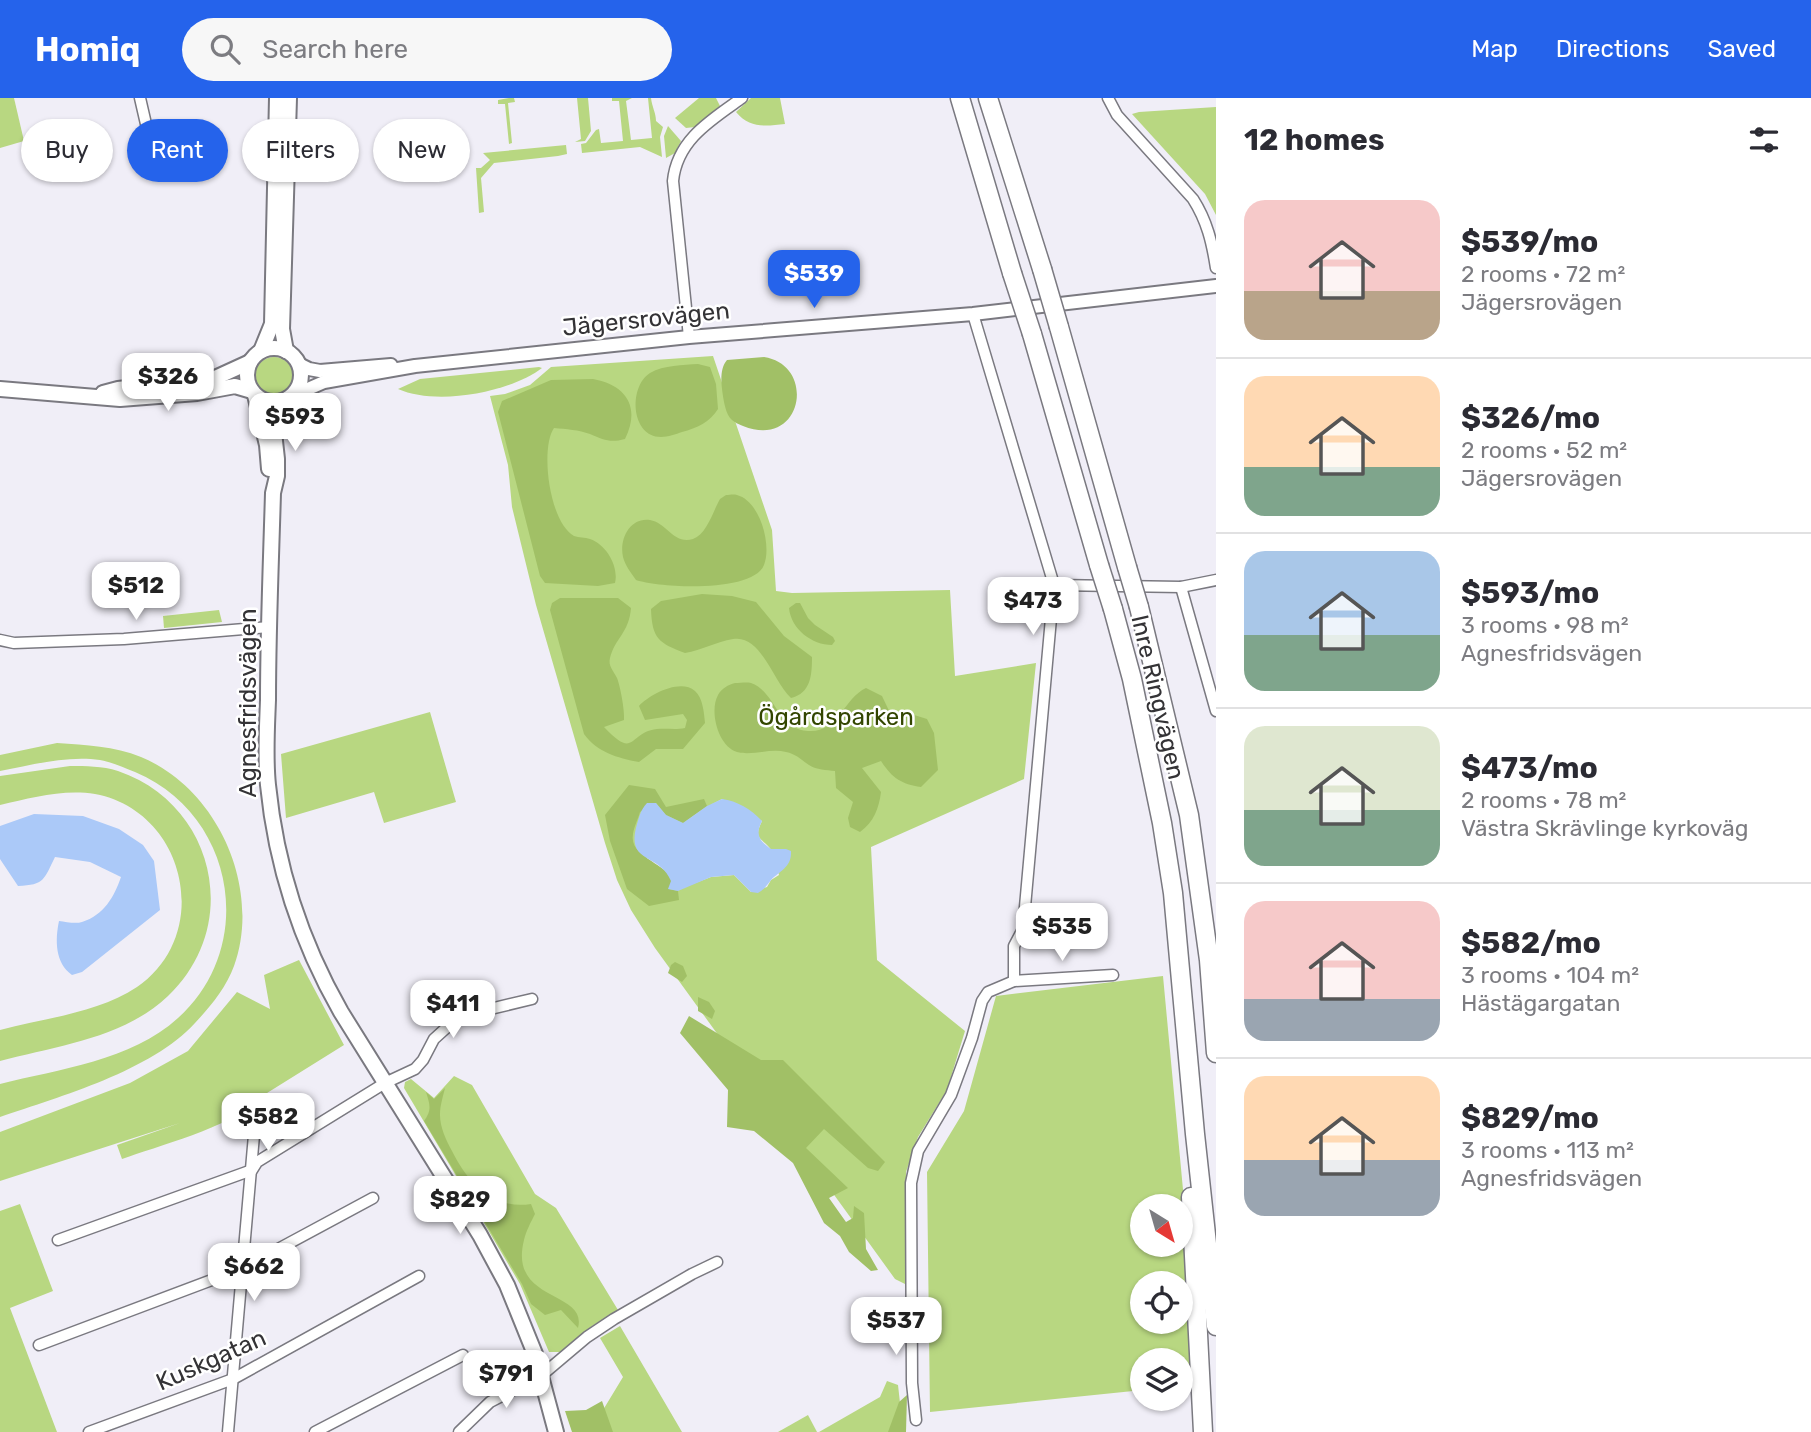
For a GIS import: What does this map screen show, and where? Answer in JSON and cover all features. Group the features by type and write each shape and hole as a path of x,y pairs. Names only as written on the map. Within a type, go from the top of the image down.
{"highway":[{"name":"Inre Ringvägen","path":"960,98 1132,679 1162,823 1173,893 1216,1326"},
{"name":"Inre Ringvägen","path":"988,98 1059,327 1139,607 1189,815 1206,928 1216,1054"},
{"path":"1195,1134 1191,1192 1203,1432"}],"main road":[{"path":"253,393 247,377 272,324 277,98"},
{"path":"286,351 282,329 289,98"},
{"path":"0,389 120,399 235,387 253,393 267,402 281,402 290,397 301,381 299,364 286,351 271,348 215,378 118,389 91,396"},
{"name":"Agnesfridsvägen","path":"253,393 267,445 273,493"},
{"name":"Agnesfridsvägen","path":"290,397 277,410 273,423 277,467 273,493 269,627 268,782 281,863 302,930 323,979 480,1235 507,1285 528,1333 556,1432"}],"street":[{"path":"140,98 145,119"},
{"path":"689,337 673,181 676,164 690,138 742,98"},
{"path":"1108,98 1117,115 1193,200 1202,214 1210,234 1216,268"},
{"name":"Jägersrovägen","path":"290,397 324,382 415,366 689,337 974,314 1216,286"},
{"path":"974,314 1054,585 1023,929 1014,946 1014,981"},
{"name":"Jägersrovägen","path":"299,364 320,371 382,364 415,366"},
{"path":"1054,585 1181,587 1216,580"},
{"path":"1181,587 1216,710"},
{"path":"0,640 14,643 87,640 269,627"},
{"path":"916,1420 912,1383 911,1183 918,1151 951,1095 972,1038 982,1000 988,992 1014,981 1113,975"},
{"path":"58,1240 252,1170 257,1162 385,1083 415,1069 434,1039 455,1020 468,1014 532,999"},
{"path":"228,1432 254,1135"},
{"path":"39,1345 241,1269 373,1198"},
{"path":"459,1432 490,1402 542,1375 587,1337 614,1319 718,1262"},
{"name":"Kuskgatan","path":"89,1432 233,1379 419,1276"},
{"path":"315,1432 463,1354"}],"green space":[{"path":"0,98 14,98 21,128 21,142 0,148"},
{"path":"514,98 515,102 508,103 512,143 509,144 505,104 498,104 498,100"},
{"path":"577,98 588,98 591,131 585,141 575,142 581,139"},
{"path":"612,98 632,98 626,101 631,140 652,138 648,98 651,98 656,121 663,127 660,137 662,157 640,147 582,153 581,144 586,143 599,129 601,143 623,141 619,101 612,101"},
{"path":"699,98 716,98 720,106 695,127 686,128 675,118"},
{"path":"751,98 780,98 785,124 759,125 741,117 736,112"},
{"path":"1216,107 1216,215 1205,194 1132,114"},
{"path":"668,126 681,141 675,153 666,158 664,136"},
{"path":"566,145 567,154 494,163 481,178 484,212 479,213 476,168 481,168 490,160 483,153"},
{"name":"Ögårdsparken","path":"713,356 772,530 776,591 950,590 955,676 1036,663 1024,779 871,847 877,960 965,1031 947,1090 918,1137 906,1172 905,1284 895,1279 655,948 631,910 617,880 536,605 512,507 508,465 490,396 530,385 551,367","holes":["722,799 762,821 758,836 773,853 779,875 771,880 767,887 751,892 734,875 711,877 690,885 646,859 691,818"]},
{"path":"274,357 288,362 293,376 288,390 274,395 260,390 255,376 260,362"},
{"path":"764,357 781,363 792,375 796,404 790,417 779,426 763,430 743,426 730,417 726,411 721,380 722,369 727,360"},
{"path":"698,364 710,367 716,384 718,409 715,414 693,429 661,437 651,435 644,429 636,410 638,389 643,380 661,368"},
{"path":"542,368 511,384 472,394 432,396 398,389 420,379"},
{"path":"593,379 614,386 627,399 631,417 625,439 607,440 554,428 548,451 549,484 558,516 565,528 574,536 588,538 602,546 613,564 615,583 598,586 545,583 540,576 498,412 502,401 551,380"},
{"path":"726,495 737,495 745,499 758,515 762,525 766,556 764,565 756,574 743,580 705,586 665,585 636,580 625,563 622,550 625,537 632,526 643,520 650,520 681,539 693,539 702,532 720,499"},
{"path":"702,594 732,596 756,602 784,636 812,657 811,677 803,692 791,698 759,651 743,639 727,640 685,653 663,643 655,633 651,609 661,601"},
{"path":"560,598 618,598 631,608 628,624 612,651 610,661 619,686 624,720 604,727 614,737 627,743 648,731 685,728 687,720 683,714 645,720 639,706 665,690 689,687 700,698 705,723 683,749 656,749 639,762 608,753 584,734 550,610 552,603"},
{"path":"800,603 815,625 833,637 835,641 832,645 810,639 798,629 789,608"},
{"path":"219,610 222,622 164,628 163,616"},
{"path":"735,683 751,683 759,687 790,724 808,731 827,727 858,693 866,688 882,696 892,717 911,714 927,719 934,733 938,770 921,787 898,779 881,761 862,768 881,792 875,814 860,832 850,827 848,818 853,802 836,788 835,771 815,768 789,753 743,753 725,743 717,727 715,702 721,690"},
{"path":"430,712 456,802 384,823 374,792 286,818 281,754"},
{"path":"57,743 89,745 131,753 168,772 192,792 212,817 227,844 237,874 242,905 241,936 234,966 222,989 201,1017 176,1040 155,1055 104,1080 0,1117 0,1084 117,1054 159,1033 178,1018 203,988 219,955 226,920 224,884 214,849 195,818 169,792 135,772 100,760 63,760 0,771 0,755"},
{"path":"70,766 100,767 118,771 151,787 177,810 196,838 208,869 211,902 205,936 191,967 168,996 131,1022 89,1039 0,1061 0,1030 71,1014 122,996 137,987 161,964 176,937 182,907 179,877 169,849 151,824 126,805 95,794 71,793 0,805 0,776"},
{"path":"629,785 655,789 666,807 704,799 707,806 683,823 666,815 656,803 640,812 634,831 633,842 636,848 668,874 672,880 669,889 678,891 679,900 649,906 627,889 610,841 605,815"},
{"path":"299,960 344,1045 259,1098 249,1108 196,1134 122,1159 117,1145 180,1123 0,1181 0,1132 130,1083 188,1051 237,992 270,1009 264,975"},
{"path":"675,962 683,966 687,976 682,982 668,973"},
{"path":"1163,976 1183,1194 1130,1194 1130,1257 1188,1257 1189,1271 1130,1271 1130,1334 1191,1334 1191,1348 1130,1348 1130,1391 930,1412 927,1172 964,1111 996,996"},
{"path":"698,997 709,1002 715,1011 712,1019 698,1011"},
{"path":"689,1016 761,1060 783,1060 885,1162 878,1171 868,1168 824,1129 806,1148 848,1188 829,1198 846,1222 853,1218 854,1206 864,1213 866,1249 878,1270 871,1271 849,1252 840,1236 824,1223 793,1163 754,1131 727,1127 728,1090 680,1033"},
{"path":"454,1076 472,1085 535,1194 556,1208 618,1310 592,1326 561,1352 549,1352 520,1284 404,1088 405,1082 411,1079 434,1098"},
{"path":"445,1088 440,1108 441,1124 458,1163 483,1192 505,1203 531,1204 535,1214 525,1237 522,1260 527,1275 537,1286 572,1307 578,1316 578,1328 561,1310 545,1315 531,1304 522,1284 424,1121 430,1107 426,1092 434,1099"},
{"path":"20,1204 53,1291 10,1308 57,1432 0,1432 0,1211"},
{"path":"620,1326 682,1432 611,1432 603,1410 623,1377 600,1338"},
{"path":"887,1381 898,1385 900,1403 890,1432 819,1432 880,1397"},
{"path":"907,1395 906,1432 888,1432 899,1402"},
{"path":"602,1401 613,1432 572,1432 565,1411 586,1410"},
{"path":"808,1415 817,1432 778,1432"}],"water":[{"path":"722,799 748,809 758,817 762,821 759,837 771,849 791,851 790,861 758,893 751,892 734,875 711,877 678,891 668,889 671,881 666,872 639,852 636,846 637,824 643,808 647,803 656,803 666,815 683,823"},
{"path":"34,814 83,816 119,829 143,845 154,861 160,910 82,972 72,975 59,958 59,921 80,923 96,915 111,898 121,877 90,862 55,857 39,882 18,886 0,859 0,826"}]}
